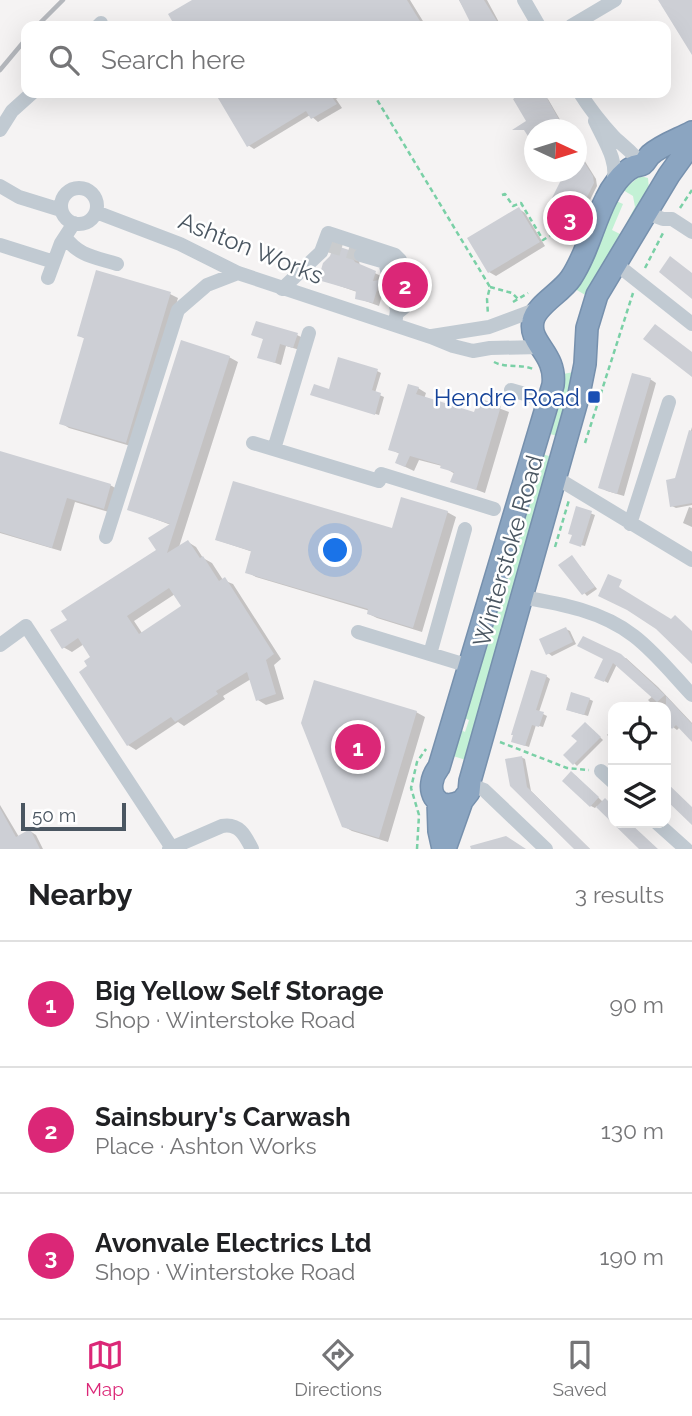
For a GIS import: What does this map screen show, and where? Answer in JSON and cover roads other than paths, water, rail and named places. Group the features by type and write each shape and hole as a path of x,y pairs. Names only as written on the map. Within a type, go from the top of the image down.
{"highway":[{"path":"540,300 562,290 579,264 611,189 629,169 642,164 651,155 692,132"},
{"name":"Winterstoke Road","path":"444,849 468,789 484,735 584,376 586,331 597,295 672,169 692,142"},
{"path":"642,164 655,171 659,178 659,193"},
{"path":"540,300 572,303 583,312 586,331 578,347 568,353 555,354 543,348"},
{"name":"Winterstoke Road","path":"444,849 439,831 438,801 430,782 439,767 554,378 553,369 543,348 535,339 532,328 540,300"},
{"path":"438,801 450,805 468,789 463,769 457,766 439,767"}],"street":[{"path":"524,0 536,21"},
{"path":"579,21 615,0"},
{"path":"0,130 12,111 26,98"},
{"path":"583,98 615,137 636,154 642,164"},
{"path":"591,110 615,167 611,189"},
{"path":"0,186 19,197 61,210"},
{"path":"76,188 88,190 95,198 96,212 85,223 74,223 65,218 61,210 65,194 76,188"},
{"name":"Ashton Works","path":"96,212 180,244 238,273 282,289 396,319 431,337 473,352 490,348 543,348"},
{"path":"647,213 663,219 672,219 692,232"},
{"path":"48,278 65,237 74,223"},
{"path":"282,289 321,252 326,245 328,233 395,255 400,260 403,274"},
{"path":"65,237 74,249 83,254 117,264"},
{"path":"0,245 54,262"},
{"path":"361,255 386,262 396,319"},
{"path":"615,263 692,324"},
{"path":"106,537 177,310 207,285 238,273"},
{"path":"396,319 408,304 408,295"},
{"name":"Ashton Works","path":"431,337 489,327 540,300"},
{"path":"274,449 310,333"},
{"path":"511,390 549,401"},
{"path":"630,524 669,402"},
{"path":"253,443 379,481 381,474 495,509 503,514 507,522 508,536"},
{"path":"555,477 692,560"},
{"path":"495,509 512,504 520,494"},
{"path":"430,654 466,529"},
{"path":"522,597 581,609 618,626 635,637 692,695"},
{"path":"0,645 26,626 170,848 231,824 239,828 252,849"},
{"path":"358,632 469,666"},
{"path":"601,771 608,777"},
{"path":"468,789 484,790 546,849"},
{"path":"662,828 685,849"}],"tunnel":[{"path":"328,245 361,255"}],"railway":[{"path":"42,21 63,0"},
{"path":"0,70 21,45"}],"place":[{"name":"Avonvale Electrics Ltd","path":"570,218"},
{"name":"Sainsbury's Carwash","path":"405,285"},
{"name":"Hendre Road","path":"594,397"},
{"name":"Big Yellow Self Storage","path":"358,747"}]}
